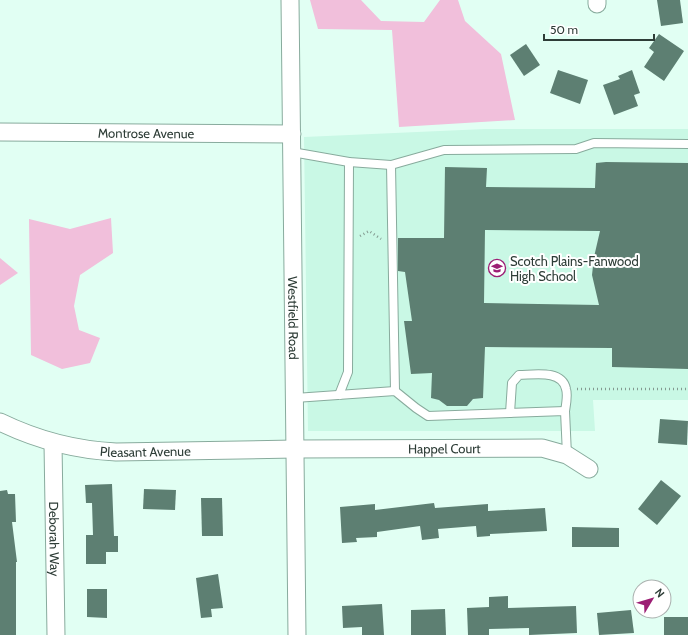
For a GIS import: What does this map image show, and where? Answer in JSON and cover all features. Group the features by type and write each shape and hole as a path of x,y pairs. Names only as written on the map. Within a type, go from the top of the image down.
{"street":[{"name":"Westfield Road","path":"290,0 297,635"},
{"name":"Montrose Avenue","path":"0,132 292,134"},
{"name":"Pleasant Avenue","path":"0,422 20,432 72,448 116,452 295,449"},
{"name":"Deborah Way","path":"53,443 56,635"},
{"name":"Happel Court","path":"295,449 542,448 567,455 589,470"}],"lane":[{"path":"292,152 349,162 391,165 444,150 576,149 594,143 688,144"},
{"path":"339,395 348,372 349,162"},
{"path":"391,165 395,391"},
{"path":"510,413 512,384 518,375 545,374 558,377 566,389 565,411 567,455"},
{"path":"295,398 395,391 428,416 565,411"}],"path":[{"path":"349,242 369,231 381,239 392,237"},
{"path":"566,389 688,389"}],"shaded area":[{"path":"310,0 361,0 381,21 424,22 440,0 458,0 465,21 501,54 515,120 399,127 392,30 318,29"},
{"name":"Scotch Plains-Fanwood High School","path":"485,129 688,129 688,400 593,400 595,431 308,431 304,137"},
{"path":"111,218 113,253 80,275 74,306 79,330 100,338 90,363 62,369 31,355 29,219 70,229"},
{"path":"0,258 18,273 0,285"}],"building":[{"path":"657,0 680,0 683,23 661,26"},
{"path":"659,34 684,51 664,81 644,67 654,52 649,48"},
{"path":"526,44 540,65 524,76 510,55"},
{"path":"558,70 588,80 580,104 550,93"},
{"path":"632,70 640,93 634,95 638,106 614,115 603,85 620,79 618,76"},
{"path":"596,163 688,163 688,369 612,367 612,348 485,347 483,398 473,399 467,406 447,406 439,400 431,398 432,373 411,374 404,321 412,321 405,272 398,271 398,238 444,238 445,167 487,168 486,187 595,188","holes":["485,230 600,231 594,257 592,275 599,305 484,303"]},
{"path":"660,419 688,421 687,445 658,443"},
{"path":"661,480 681,496 657,525 638,509"},
{"path":"112,484 114,536 118,536 118,552 106,552 106,564 86,564 86,535 93,535 92,503 86,503 85,485"},
{"path":"144,489 176,490 175,510 143,509"},
{"path":"7,490 8,494 15,494 16,522 12,522 17,562 16,635 0,635 0,491"},
{"path":"201,498 222,498 223,536 202,536"},
{"path":"434,503 435,508 488,504 488,511 545,508 547,531 490,534 490,536 477,537 476,526 438,529 439,538 422,540 420,526 377,532 377,537 356,538 357,542 342,543 340,507 375,504 375,510"},
{"path":"572,527 619,528 619,547 572,547"},
{"path":"218,574 223,608 211,609 212,617 201,618 196,578"},
{"path":"87,589 107,589 107,618 87,617"},
{"path":"508,596 508,608 576,606 577,633 529,635 529,628 489,629 489,635 468,635 467,608 489,607 489,597"},
{"path":"382,604 384,635 362,635 362,627 343,628 342,606"},
{"path":"445,609 446,635 411,635 411,610"},
{"path":"631,610 634,633 599,635 597,613"},
{"path":"672,617 688,617 688,635 664,635 664,619 672,619"}],"place":[{"name":"Scotch Plains-Fanwood High School","path":"497,268"}]}
